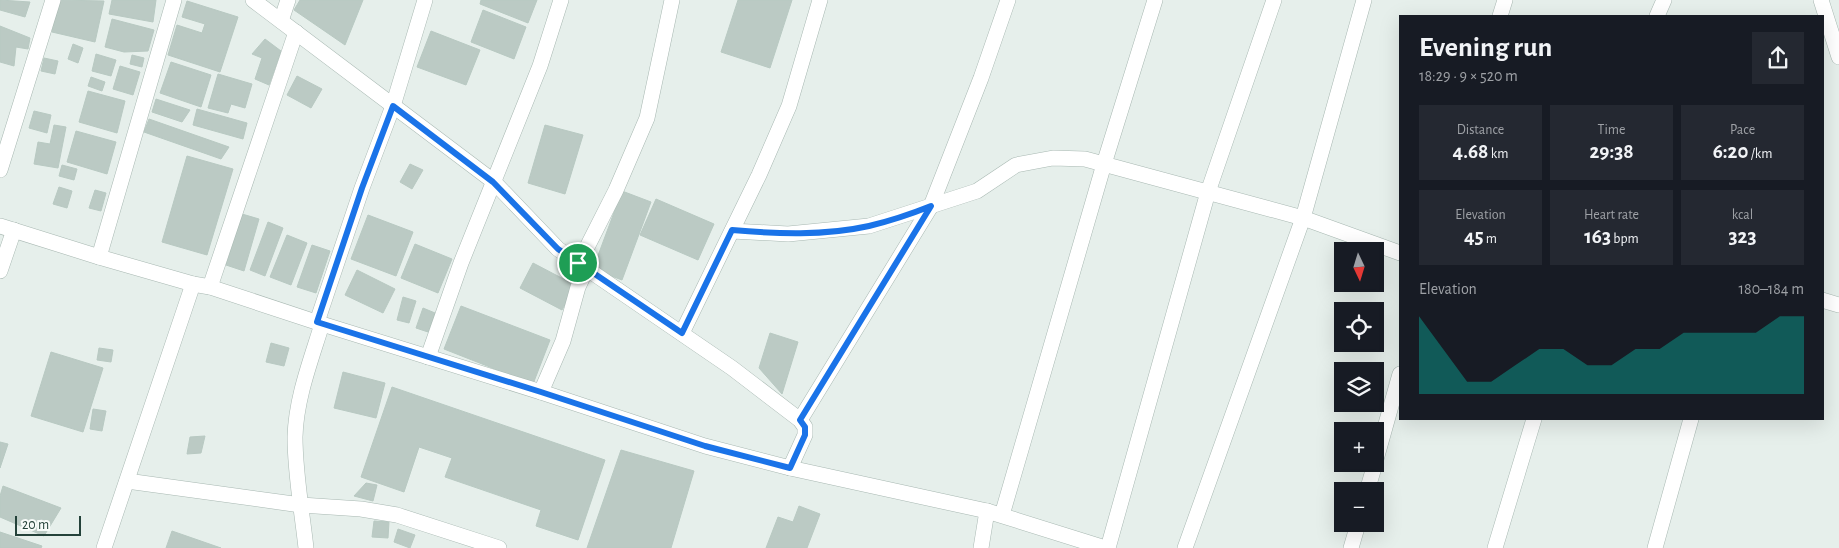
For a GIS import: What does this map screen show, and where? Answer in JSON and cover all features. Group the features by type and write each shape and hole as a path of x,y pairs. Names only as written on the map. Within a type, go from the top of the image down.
{"street":[{"path":"0,170 53,0"},
{"path":"99,257 174,0"},
{"path":"253,0 493,182 558,249 732,368 800,420 805,427 805,435 790,468"},
{"path":"281,21 288,0"},
{"path":"306,548 295,436 301,395 320,323 362,188 393,106 425,0"},
{"path":"428,357 461,263 540,66 560,0"},
{"path":"541,392 563,340 583,266 647,118 672,0"},
{"path":"682,333 759,175 789,106 820,0"},
{"path":"800,420 931,206 981,78 1008,0"},
{"path":"1002,516 1104,164 1155,0"},
{"path":"0,271 7,228 99,257 193,284 210,287 705,446 790,468 987,511 1107,548 1208,192 1274,0"},
{"path":"1185,548 1303,218 1364,0"},
{"path":"1500,15 1505,0"},
{"path":"1658,15 1664,0"},
{"path":"1823,9 1839,57"},
{"path":"210,287 296,32"},
{"path":"732,230 788,234 845,230 868,226 978,191 1016,165 1053,158 1085,159 1303,218 1399,253"},
{"path":"104,548 193,284"},
{"path":"1824,301 1839,305"},
{"path":"1384,432 1399,378"},
{"path":"1495,548 1534,420"},
{"path":"1655,548 1692,420"},
{"path":"126,481 301,505 361,509 397,515 499,548"},
{"path":"981,548 987,511"},
{"path":"1351,548 1356,532"}],"building":[{"path":"0,0 30,2 25,17 0,10"},
{"path":"59,0 104,1 95,42 52,32"},
{"path":"112,0 156,0 153,22 109,14"},
{"path":"300,0 363,0 345,45 294,10"},
{"path":"481,0 537,0 528,23 480,4"},
{"path":"738,0 792,0 770,68 721,52"},
{"path":"187,1 238,17 220,72 168,55 177,25 202,33 205,24 182,17"},
{"path":"483,10 526,27 514,59 471,42"},
{"path":"112,19 154,30 148,51 124,52 105,47"},
{"path":"0,26 30,38 28,49 16,47 14,66 0,62"},
{"path":"431,31 480,50 466,85 417,67"},
{"path":"265,39 281,51 269,85 255,79 262,58 252,54"},
{"path":"73,44 83,48 78,63 68,59"},
{"path":"96,54 116,60 111,76 92,71"},
{"path":"132,55 144,58 142,67 130,64"},
{"path":"44,58 58,61 55,74 41,71"},
{"path":"171,62 211,75 201,107 160,93"},
{"path":"120,66 140,72 133,95 113,89"},
{"path":"218,74 252,84 245,108 231,104 228,113 208,108"},
{"path":"297,76 322,89 311,108 287,95"},
{"path":"91,77 105,82 102,91 88,86"},
{"path":"88,91 125,101 117,133 79,122"},
{"path":"156,99 190,110 182,122 152,112"},
{"path":"197,109 247,123 243,139 193,125"},
{"path":"34,111 51,115 47,133 29,128"},
{"path":"149,119 229,147 221,159 144,132"},
{"path":"54,125 66,127 58,168 34,164 38,142 50,144"},
{"path":"545,125 583,135 565,194 528,183"},
{"path":"76,131 116,142 107,174 67,162"},
{"path":"187,156 233,169 207,255 162,242"},
{"path":"410,164 423,170 412,189 400,182"},
{"path":"62,165 77,169 74,180 59,176"},
{"path":"59,187 72,191 67,208 53,204"},
{"path":"95,190 106,193 101,211 89,208"},
{"path":"622,191 651,202 622,280 593,269"},
{"path":"656,199 714,224 698,260 640,235"},
{"path":"242,214 259,219 244,271 226,265"},
{"path":"368,215 413,232 396,276 351,259"},
{"path":"268,222 283,228 265,276 250,270"},
{"path":"287,235 307,243 291,285 270,277"},
{"path":"415,244 452,259 438,293 401,278"},
{"path":"312,245 330,251 316,293 297,287"},
{"path":"533,263 575,285 562,310 520,288"},
{"path":"357,270 395,289 383,313 345,295"},
{"path":"403,297 416,301 409,323 397,320"},
{"path":"461,306 550,340 533,384 444,349"},
{"path":"423,308 435,313 428,332 416,328"},
{"path":"770,333 798,342 782,394 759,368"},
{"path":"271,343 289,348 284,366 266,362"},
{"path":"99,348 113,350 111,362 97,360"},
{"path":"51,352 103,368 83,432 31,416"},
{"path":"343,372 385,383 376,418 334,408"},
{"path":"392,387 605,460 578,540 536,526 541,510 445,477 452,458 419,447 404,492 361,477"},
{"path":"93,409 106,411 102,431 90,429"},
{"path":"205,436 201,453 187,454 190,437"},
{"path":"0,442 8,444 0,468"},
{"path":"621,450 694,471 671,548 587,548"},
{"path":"366,483 377,485 373,501 354,496"},
{"path":"3,486 61,508 44,536 0,517 0,496"},
{"path":"799,506 820,514 807,548 766,548 778,517 793,522"},
{"path":"374,521 389,522 388,538 372,537"},
{"path":"398,529 415,535 410,548 394,542"},
{"path":"172,531 221,548 166,548"},
{"path":"0,532 42,546 41,548 0,548"}],"route":[{"path":"393,106 493,182 558,249 578,263 682,333 732,230 788,234 845,230 904,216 931,206 800,420 805,427 805,435 790,468 705,446 541,392 317,322 362,188 393,106"}]}
